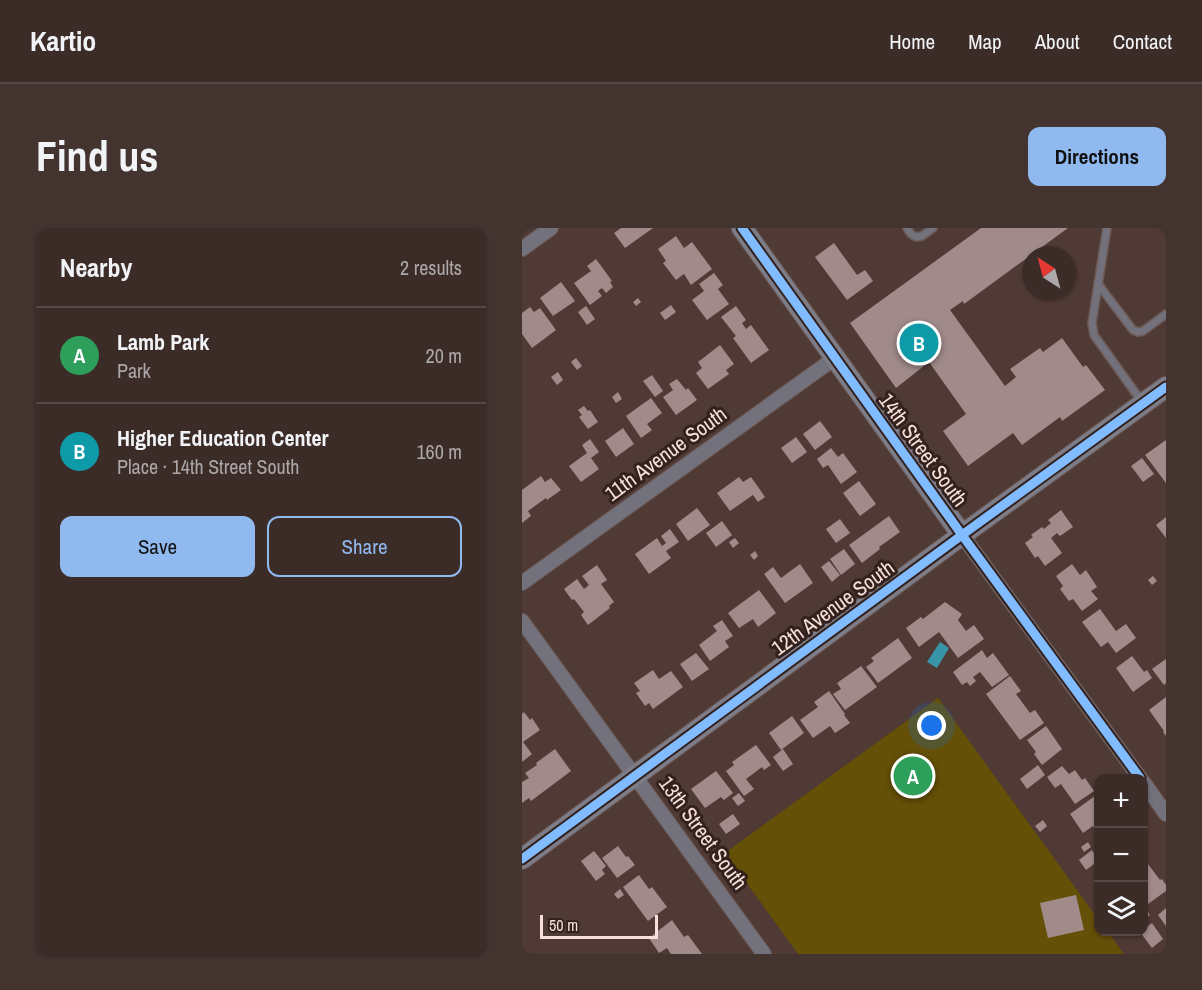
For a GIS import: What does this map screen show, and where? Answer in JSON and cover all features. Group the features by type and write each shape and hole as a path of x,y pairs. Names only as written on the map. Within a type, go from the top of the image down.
{"street":[{"path":"522,249 551,228"},
{"name":"14th Street South","path":"742,228 1137,774"},
{"name":"11th Avenue South","path":"522,583 835,358"},
{"name":"12th Avenue South","path":"522,860 1166,387"},
{"name":"13th Street South","path":"522,621 764,954"},
{"path":"1148,790 1166,814"}],"lane":[{"path":"907,228 916,237 922,236 933,228"},
{"path":"1107,228 1092,323 1094,335 1144,404"},
{"path":"1098,284 1133,330 1143,331 1166,314"}],"shaded area":[{"path":"938,698 1094,913 1094,936 1111,936 1124,954 798,954 725,853"}],"water":[{"path":"940,642 949,648 937,668 927,662"}],"building":[{"path":"621,228 653,228 625,248 614,233"},
{"path":"981,228 1068,228 1043,246 1022,246 1022,262 964,304 963,301 950,310 1005,386 1016,377 1010,369 1040,348 1043,352 1062,338 1083,367 1086,365 1105,390 1062,421 1060,417 1022,445 1013,433 968,466 943,431 966,414 929,362 896,388 850,323"},
{"path":"676,236 684,248 692,242 712,269 691,285 684,274 676,280 663,263 666,261 658,249"},
{"path":"834,243 857,275 865,270 873,281 847,300 815,257"},
{"path":"596,259 612,281 610,282 613,287 606,293 602,288 598,291 602,296 590,305 574,283 591,271 587,266"},
{"path":"714,273 723,285 718,289 729,304 707,320 692,300 704,291 699,284"},
{"path":"561,282 575,301 553,316 540,298"},
{"path":"638,298 641,302 636,306 633,302"},
{"path":"671,305 676,312 665,320 660,313"},
{"path":"586,306 595,319 587,325 578,312"},
{"path":"736,306 746,320 742,323 746,329 751,325 769,350 751,363 733,338 736,336 721,317"},
{"path":"530,307 534,312 540,308 556,330 532,348 522,334 522,313"},
{"path":"720,345 734,364 726,370 729,374 708,389 696,373 702,368 698,362"},
{"path":"576,358 582,366 577,370 571,362"},
{"path":"558,372 563,380 557,385 551,377"},
{"path":"652,375 663,391 655,397 643,381"},
{"path":"677,379 697,400 676,415 663,397 673,390 669,384"},
{"path":"618,392 622,399 616,403 612,397"},
{"path":"651,398 662,413 647,424 652,430 641,438 626,416"},
{"path":"584,406 588,411 590,410 598,422 588,429 579,417 582,415 578,410"},
{"path":"820,421 832,437 815,450 803,434"},
{"path":"623,428 634,444 616,457 605,441"},
{"path":"796,437 807,452 792,463 781,448"},
{"path":"590,439 599,452 591,458 599,469 581,482 569,466 587,453 582,445"},
{"path":"1166,440 1166,483 1145,455"},
{"path":"831,448 838,457 843,453 857,472 841,484 828,465 823,468 817,459"},
{"path":"1142,458 1154,474 1143,482 1131,466"},
{"path":"541,476 545,482 551,478 561,490 528,511 531,516 522,523 522,490"},
{"path":"739,477 743,482 751,477 765,497 758,502 753,495 730,511 717,493"},
{"path":"859,481 876,504 860,516 843,493"},
{"path":"697,508 710,525 688,541 676,524"},
{"path":"1061,510 1073,527 1060,536 1057,533 1051,538 1062,553 1045,566 1038,556 1035,558 1025,543 1033,537 1031,535 1051,523 1048,520"},
{"path":"889,516 900,532 862,563 849,545"},
{"path":"1166,517 1166,538 1156,525"},
{"path":"840,519 850,533 836,543 826,529"},
{"path":"722,521 732,535 716,547 706,533"},
{"path":"670,529 679,542 666,551 671,558 649,574 635,554 657,538 662,546 666,543 661,536"},
{"path":"735,538 739,543 733,548 729,542"},
{"path":"844,549 855,564 841,575 830,559"},
{"path":"755,551 758,556 754,560 750,555"},
{"path":"829,561 840,575 832,582 821,567"},
{"path":"800,564 813,583 785,603 764,574 773,567 781,578"},
{"path":"1072,564 1080,575 1086,570 1097,587 1091,591 1098,599 1082,611 1073,599 1069,601 1060,589 1063,586 1056,576"},
{"path":"597,565 607,580 601,584 614,602 609,606 610,608 588,625 581,615 584,612 564,589 577,579 584,589 589,585 582,576"},
{"path":"1153,576 1157,581 1152,585 1148,580"},
{"path":"759,590 776,613 758,627 753,619 739,628 728,613"},
{"path":"945,602 962,614 958,620 966,631 974,625 984,639 958,658 939,632 919,647 906,628 921,617 923,619"},
{"path":"1100,609 1116,631 1126,624 1136,638 1116,653 1108,642 1101,647 1082,622"},
{"path":"722,620 733,636 725,641 729,647 710,661 699,645 717,631 713,626"},
{"path":"898,638 912,658 878,683 866,667 874,661 871,658"},
{"path":"982,650 987,658 993,653 1009,675 992,687 980,672 973,677 976,681 970,686 967,682 962,685 953,672"},
{"path":"696,653 709,669 692,681 680,664"},
{"path":"1132,656 1144,672 1147,670 1152,678 1133,692 1116,668"},
{"path":"1166,659 1166,683 1164,685 1152,669"},
{"path":"861,666 877,687 845,710 833,694 841,689 837,683"},
{"path":"653,670 659,679 671,671 683,687 653,709 649,703 645,706 636,693 640,691 634,683"},
{"path":"1010,676 1021,691 1016,694 1030,713 1035,710 1044,723 1020,740 986,694"},
{"path":"829,691 850,723 835,733 830,726 813,738 800,720 818,707 814,702"},
{"path":"1166,697 1166,736 1149,710"},
{"path":"524,712 530,720 532,718 540,730 523,742 532,754 522,762 522,714"},
{"path":"792,716 804,733 781,750 769,733"},
{"path":"1046,726 1062,749 1042,765 1027,740"},
{"path":"756,745 771,765 764,770 762,767 746,779 754,789 744,796 726,771 734,765 732,762"},
{"path":"555,749 571,771 531,801 529,798 522,803 522,782 529,778 525,773"},
{"path":"783,749 793,764 783,771 773,757"},
{"path":"1038,765 1045,775 1027,789 1020,779"},
{"path":"1062,766 1069,774 1075,770 1082,780 1085,778 1094,791 1075,804 1061,784 1055,788 1047,777"},
{"path":"716,771 733,793 724,800 721,797 705,808 691,789"},
{"path":"739,793 745,801 738,806 732,798"},
{"path":"1094,797 1094,828 1093,826 1083,833 1070,814"},
{"path":"733,814 740,824 726,834 719,824"},
{"path":"1043,820 1047,826 1040,832 1035,826"},
{"path":"1088,842 1091,847 1084,852 1081,847"},
{"path":"618,846 635,865 617,878 602,858"},
{"path":"1092,850 1094,864 1086,870 1079,860"},
{"path":"594,851 606,866 602,870 605,874 596,881 581,861"},
{"path":"1148,864 1166,885 1166,891 1148,904"},
{"path":"639,875 649,889 652,887 667,907 648,921 623,887"},
{"path":"620,889 624,895 618,899 614,894"},
{"path":"1076,895 1084,930 1048,938 1040,903"},
{"path":"1166,908 1166,926 1158,915"},
{"path":"672,920 684,937 688,935 702,954 671,954 667,948 659,953 649,938"},
{"path":"1152,923 1163,939 1152,948 1143,936 1148,936 1148,926"}],"cycle path":[{"path":"742,228 1137,774"},
{"path":"522,859 1166,387"}],"place":[{"name":"Higher Education Center","path":"919,343"},
{"name":"Lamb Park","path":"913,776"}]}
